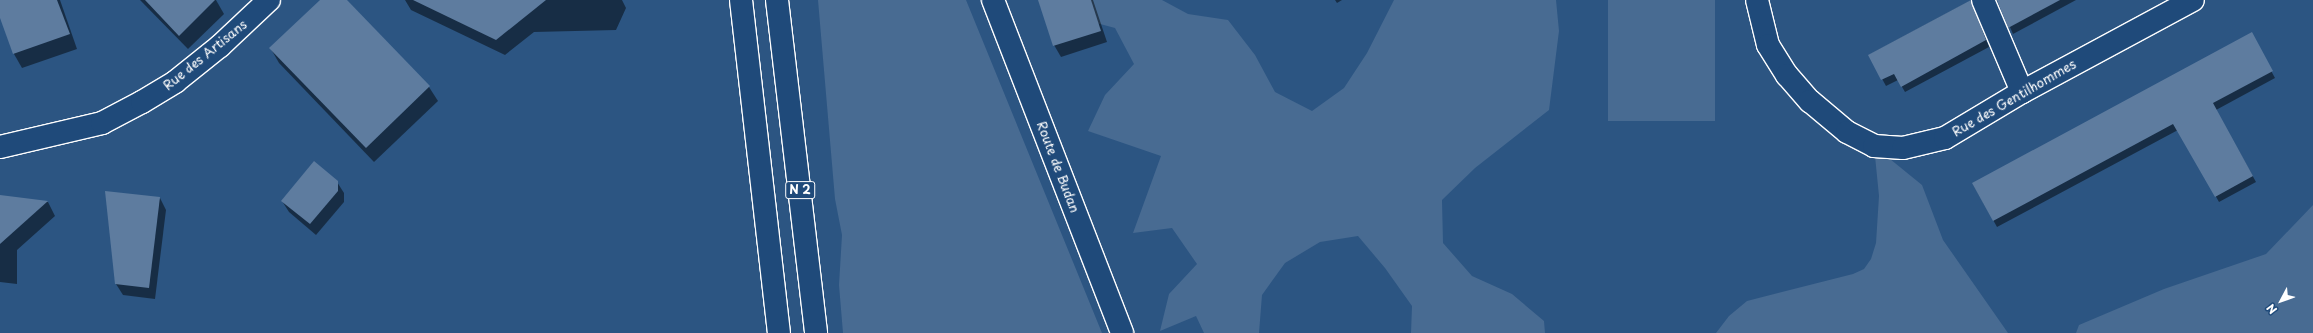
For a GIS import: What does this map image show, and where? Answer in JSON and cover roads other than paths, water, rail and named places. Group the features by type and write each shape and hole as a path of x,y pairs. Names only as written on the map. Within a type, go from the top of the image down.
{"main road":[{"name":"Rue des Artisans","path":"0,147 102,123 142,102 175,82 220,46 269,0"},
{"path":"733,0 748,53"},
{"path":"741,0 779,333"},
{"name":"N 2","path":"777,0 816,333"},
{"path":"783,47 790,0"},
{"name":"Route de Budan","path":"994,0 1122,333"},
{"name":"Rue des Gentilhommes","path":"1757,0 1768,45 1787,75 1810,101 1847,132 1874,146 1903,148 1945,138 2022,92 2193,0"},
{"path":"1983,0 2022,92"}]}
